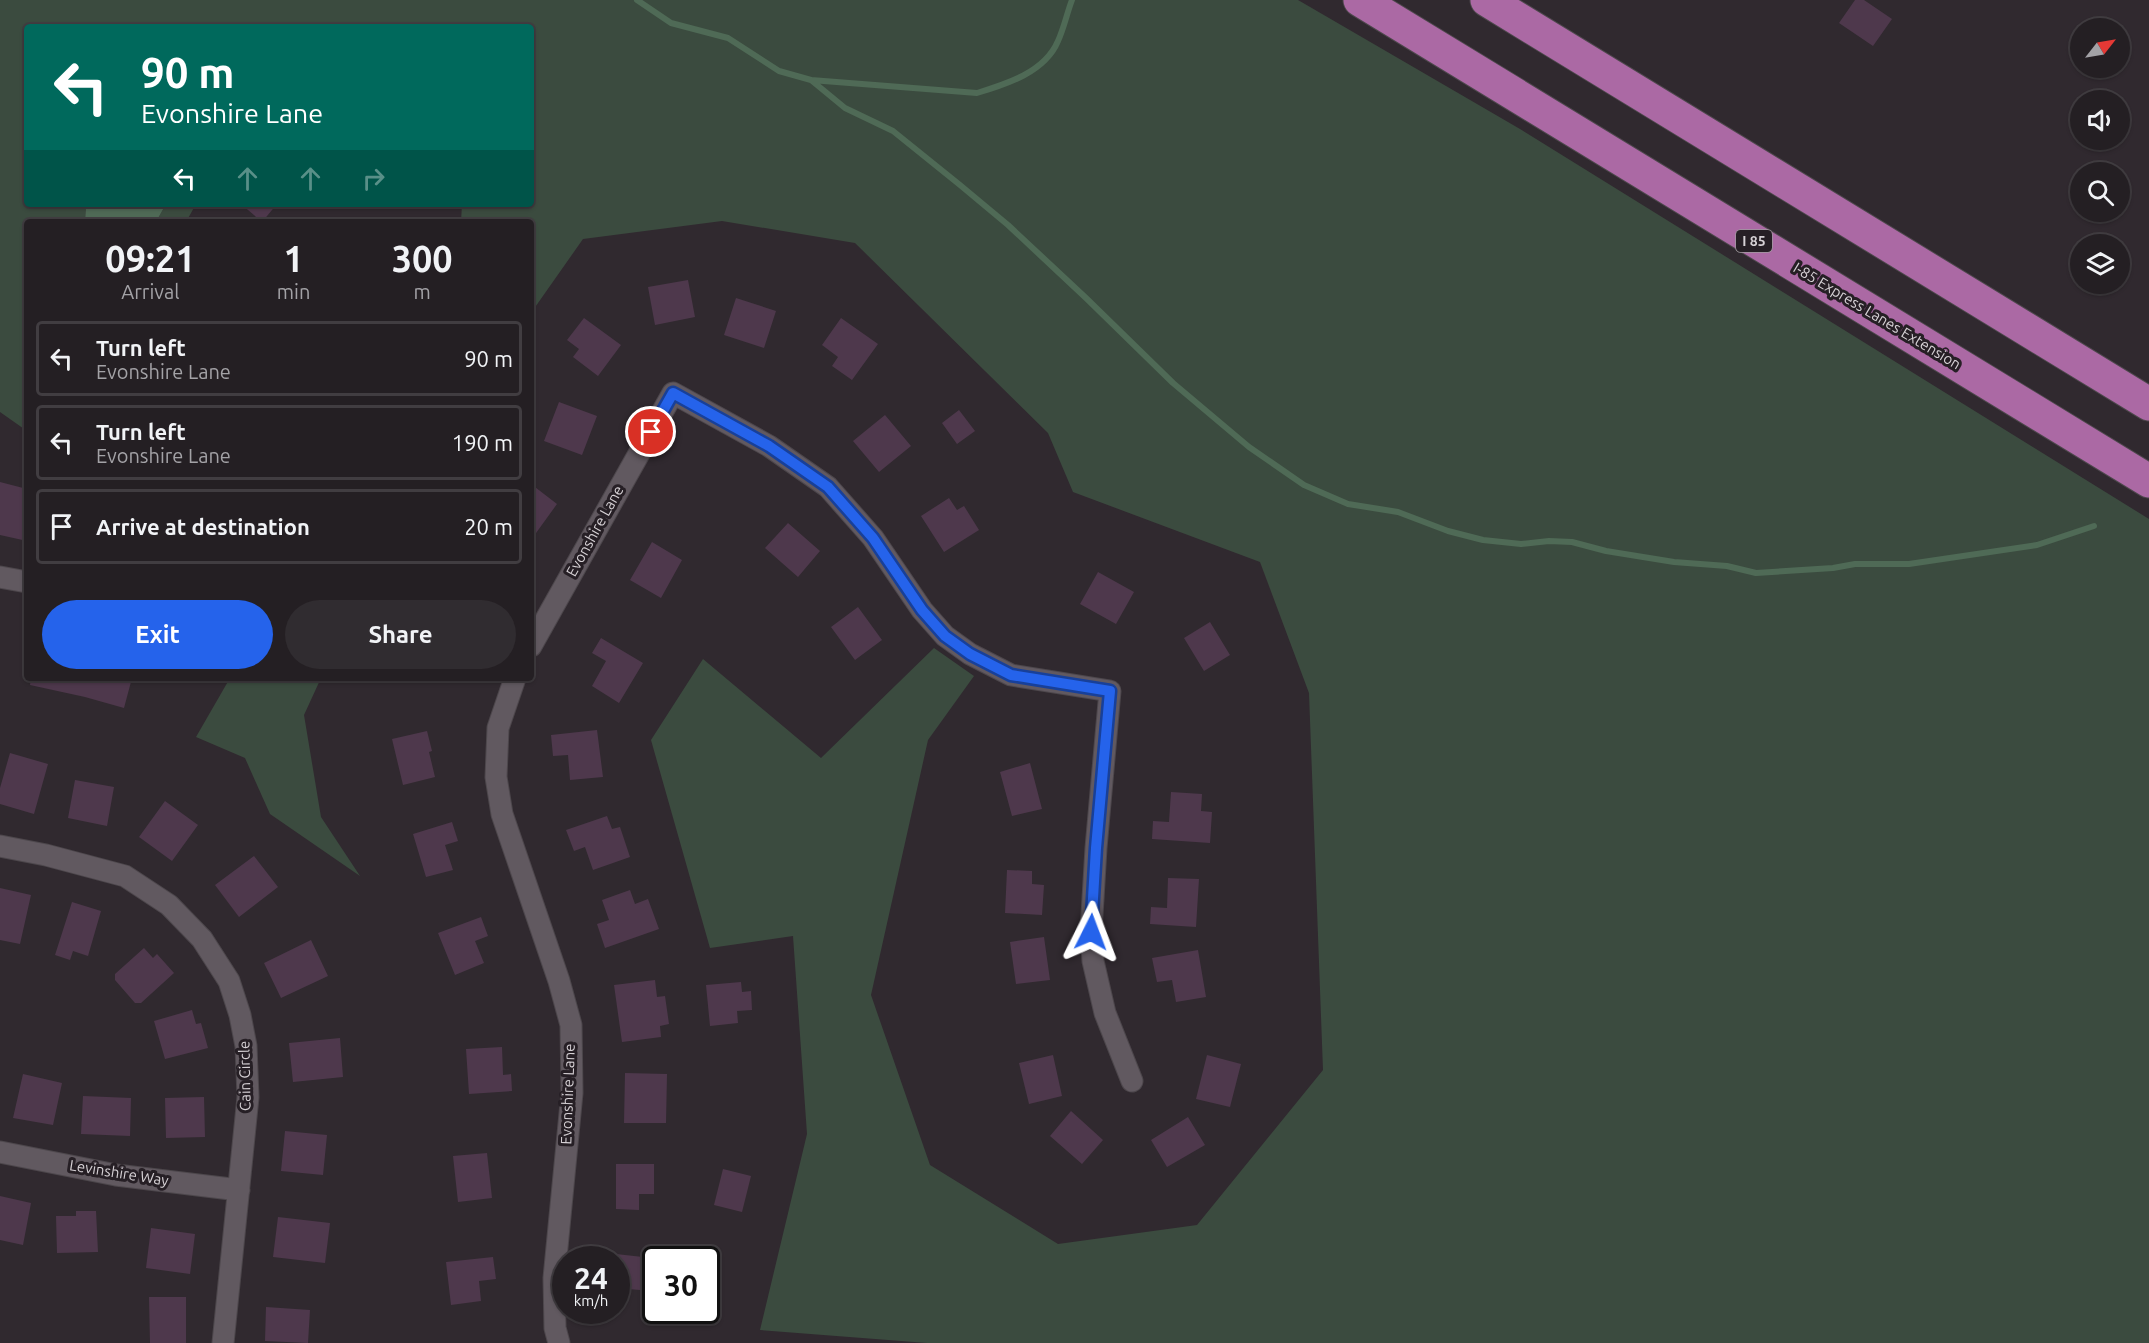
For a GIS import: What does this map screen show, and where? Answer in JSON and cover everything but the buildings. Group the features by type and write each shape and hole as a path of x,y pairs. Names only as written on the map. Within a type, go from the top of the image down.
{"highway":[{"name":"I-85 Express Lanes Extension","path":"1360,0 2149,480"},
{"path":"1487,0 2149,404"}],"street":[{"name":"Evonshire Lane","path":"534,641 673,393 769,446 828,487 873,538 922,610 945,636 970,654 1011,675 1110,691 1091,932 1093,961 1105,1013 1132,1081"},
{"path":"0,576 24,581"},
{"name":"Evonshire Lane","path":"514,681 498,728 496,777 502,814 559,981 571,1026 572,1093 554,1278 555,1328 559,1343"},
{"name":"Cain Circle","path":"0,846 46,855 125,876 169,905 202,939 229,981 240,1015 246,1046 248,1097 223,1343"},
{"name":"Levinshire Way","path":"0,1152 116,1175 239,1190"}],"shaded area":[{"path":"0,0 1298,0 1520,129 2149,519 2149,1343 927,1343 760,1330 807,1134 793,936 710,948 651,740 703,659 821,758 934,648 974,676 928,740 871,995 930,1165 1058,1244 1197,1225 1323,1070 1309,693 1260,562 1073,492 1048,433 855,243 722,221 583,239 534,309 534,219 461,219 462,207 534,207 534,24 24,24 24,207 86,207 85,219 24,219 24,429 0,412"},
{"path":"86,207 164,207 158,219 85,219"},
{"path":"164,207 194,207 188,219 158,219"},
{"path":"228,681 320,681 304,715 321,817 360,876 270,814 245,758 196,737"}],"waterway":[{"path":"637,0 671,23 728,38 779,71 811,80 977,93 1012,81 1035,69 1044,61 1058,41 1072,0"},
{"path":"811,80 845,108 893,131 1008,225 1173,383 1249,447 1304,485 1348,504 1398,512 1448,531 1483,540 1521,544 1549,541 1572,542 1606,551 1674,562 1727,566 1756,573 1833,568 1855,564 1909,564 2037,545 2094,526"}],"route":[{"path":"651,432 673,393 769,446 828,487 873,538 922,610 945,636 970,654 1011,675 1110,691 1091,932"}]}
